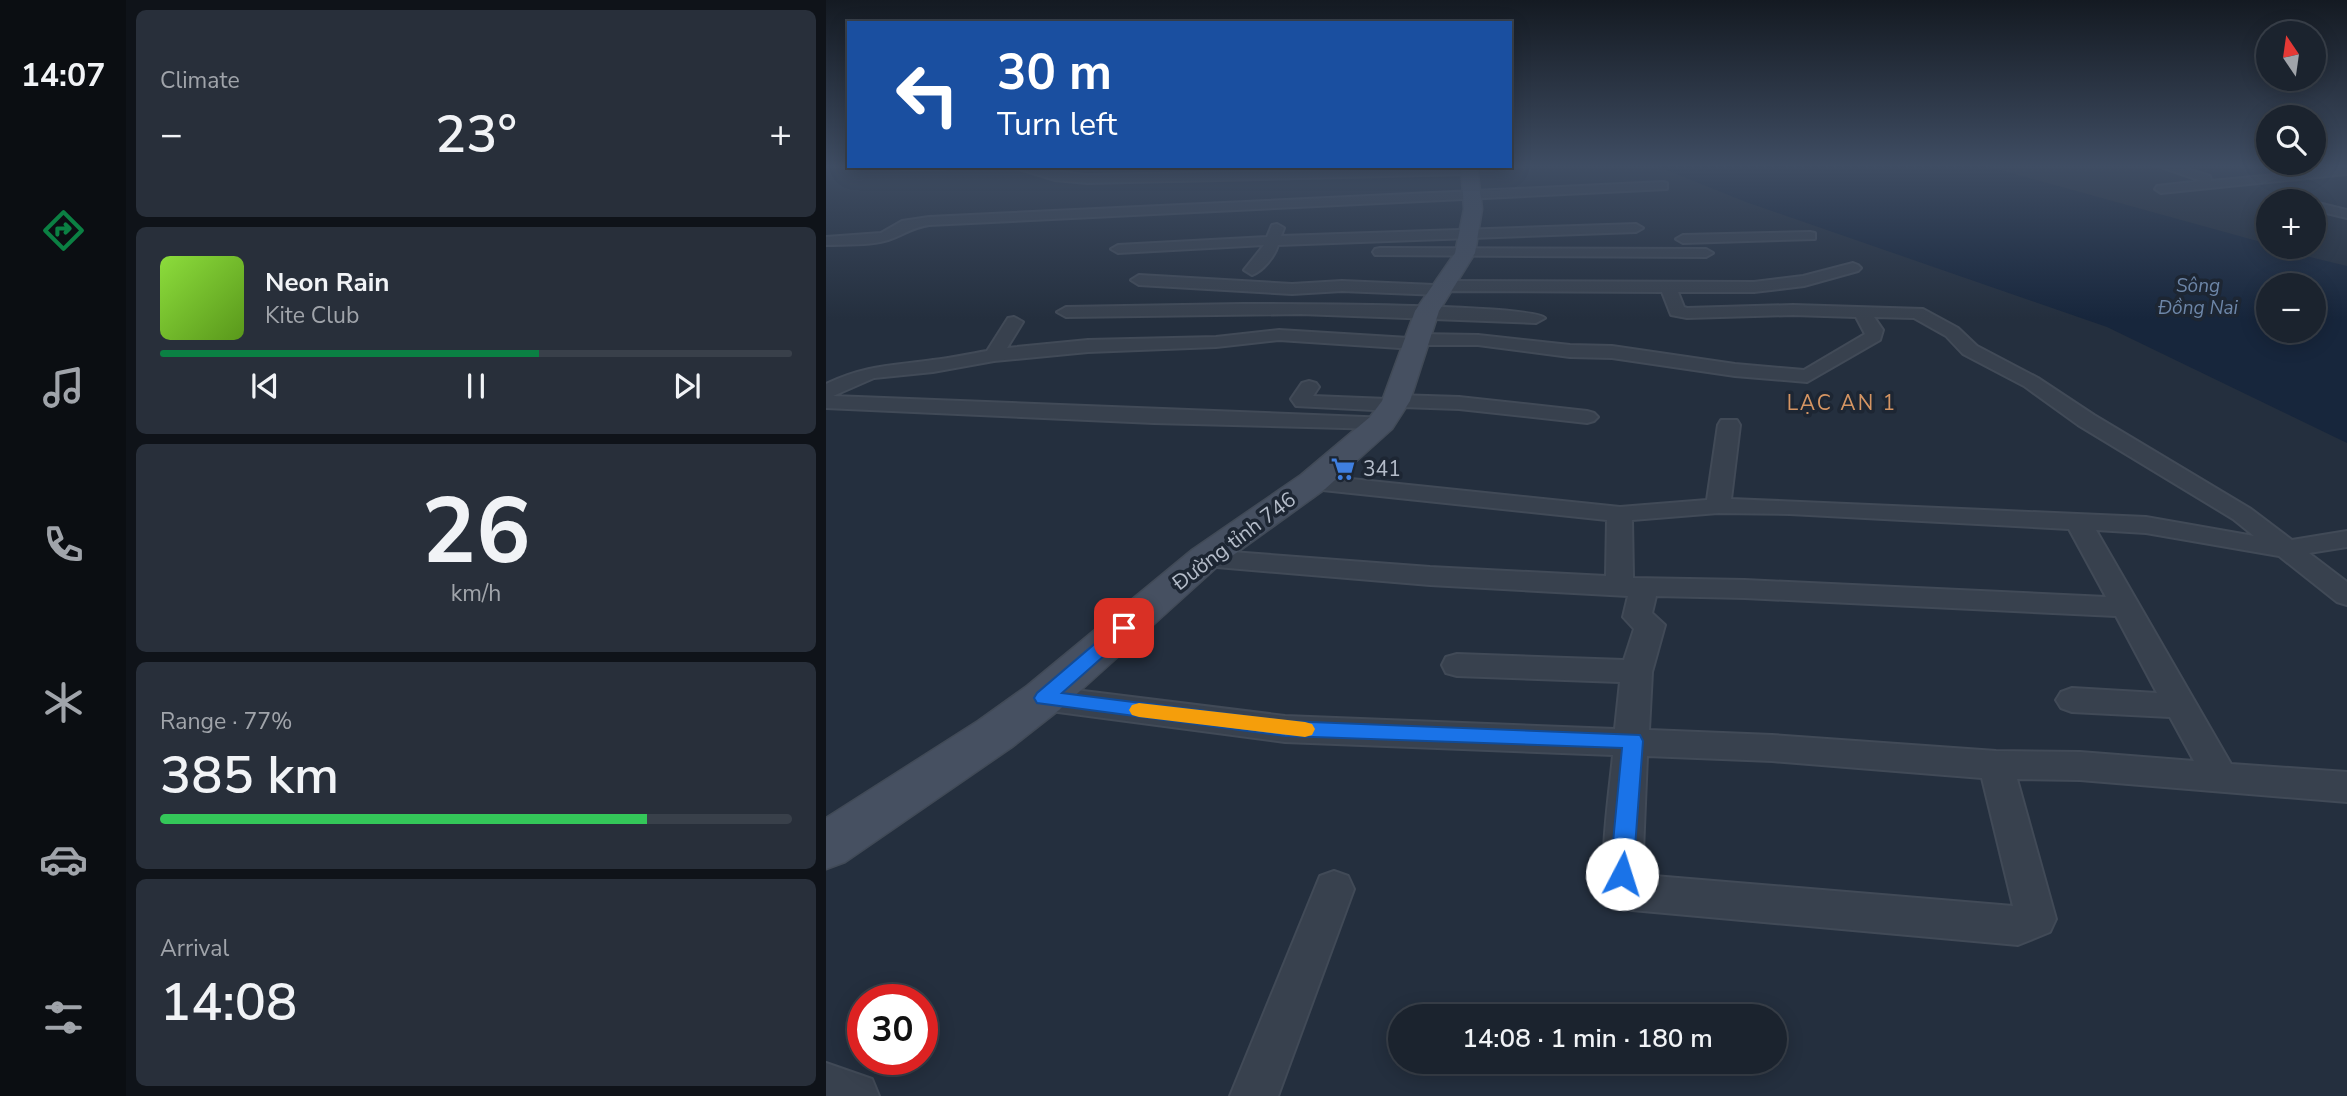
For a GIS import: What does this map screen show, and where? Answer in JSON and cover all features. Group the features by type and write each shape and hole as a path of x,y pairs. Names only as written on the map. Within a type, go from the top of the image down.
{"main road":[{"path":"1390,410 1465,216"},
{"name":"Đường tỉnh 746","path":"826,846 995,734 1044,698 1205,558 1313,482 1390,410"}],"street":[{"path":"826,241 883,237 907,224 917,222 1047,216"},
{"path":"1252,270 1271,246 1283,216"},
{"path":"1271,246 1396,216"},
{"path":"1118,249 1271,246 1356,252 1433,216"},
{"path":"1554,216 1706,253"},
{"path":"1554,216 1634,234 1811,236"},
{"path":"826,392 872,372 933,366 994,355 1088,346 1216,342 1428,314 1726,281 1780,285 1853,268"},
{"path":"1139,280 1269,289 1342,286 1428,314 1478,340 1570,351 1612,352 1735,370 1807,376 1874,336 1874,330 1861,311"},
{"path":"1669,289 1677,311 1687,313 1915,313 1952,332 1970,350 2031,382 2086,420 2242,514 2347,596"},
{"path":"1066,312 1169,308 1536,318"},
{"path":"1088,346 1118,310"},
{"path":"994,355 1014,322"},
{"path":"1308,387 1301,399 1303,402 1390,410"},
{"path":"826,402 1154,417 1390,410 1459,403 1587,417"},
{"path":"1718,506 1728,425"},
{"path":"1313,482 1620,514 1718,506 1955,514 2146,525 2286,549 2347,539"},
{"path":"1620,514 1618,556 1632,586 1637,617 1650,625 1636,672 1622,874 1623,884 1632,892 2018,926 2036,919 1996,765"},
{"path":"2079,523 2124,607 2183,706 2220,777"},
{"path":"1205,558 1430,576 2124,607"},
{"path":"1457,665 1636,672"},
{"path":"1044,698 1285,729 1633,741 1996,765 2080,766 2347,787"},
{"path":"2072,700 2183,706"},
{"path":"1254,1096 1334,889"},
{"path":"826,1087 855,1096"}],"water":[{"name":"Sông Đồng Nai","path":"1787,216 2167,216 2256,241 2256,259 2318,259 2347,266 2347,443 2107,327"}],"slow traffic":[{"path":"1139,710 1285,729 1305,729"}],"place":[{"name":"341","path":"1343,469"}],"district":[{"name":"LẠC AN 1","path":"1842,403"}],"route":[{"path":"1124,628 1044,698 1285,729 1633,741 1622,874"}]}
